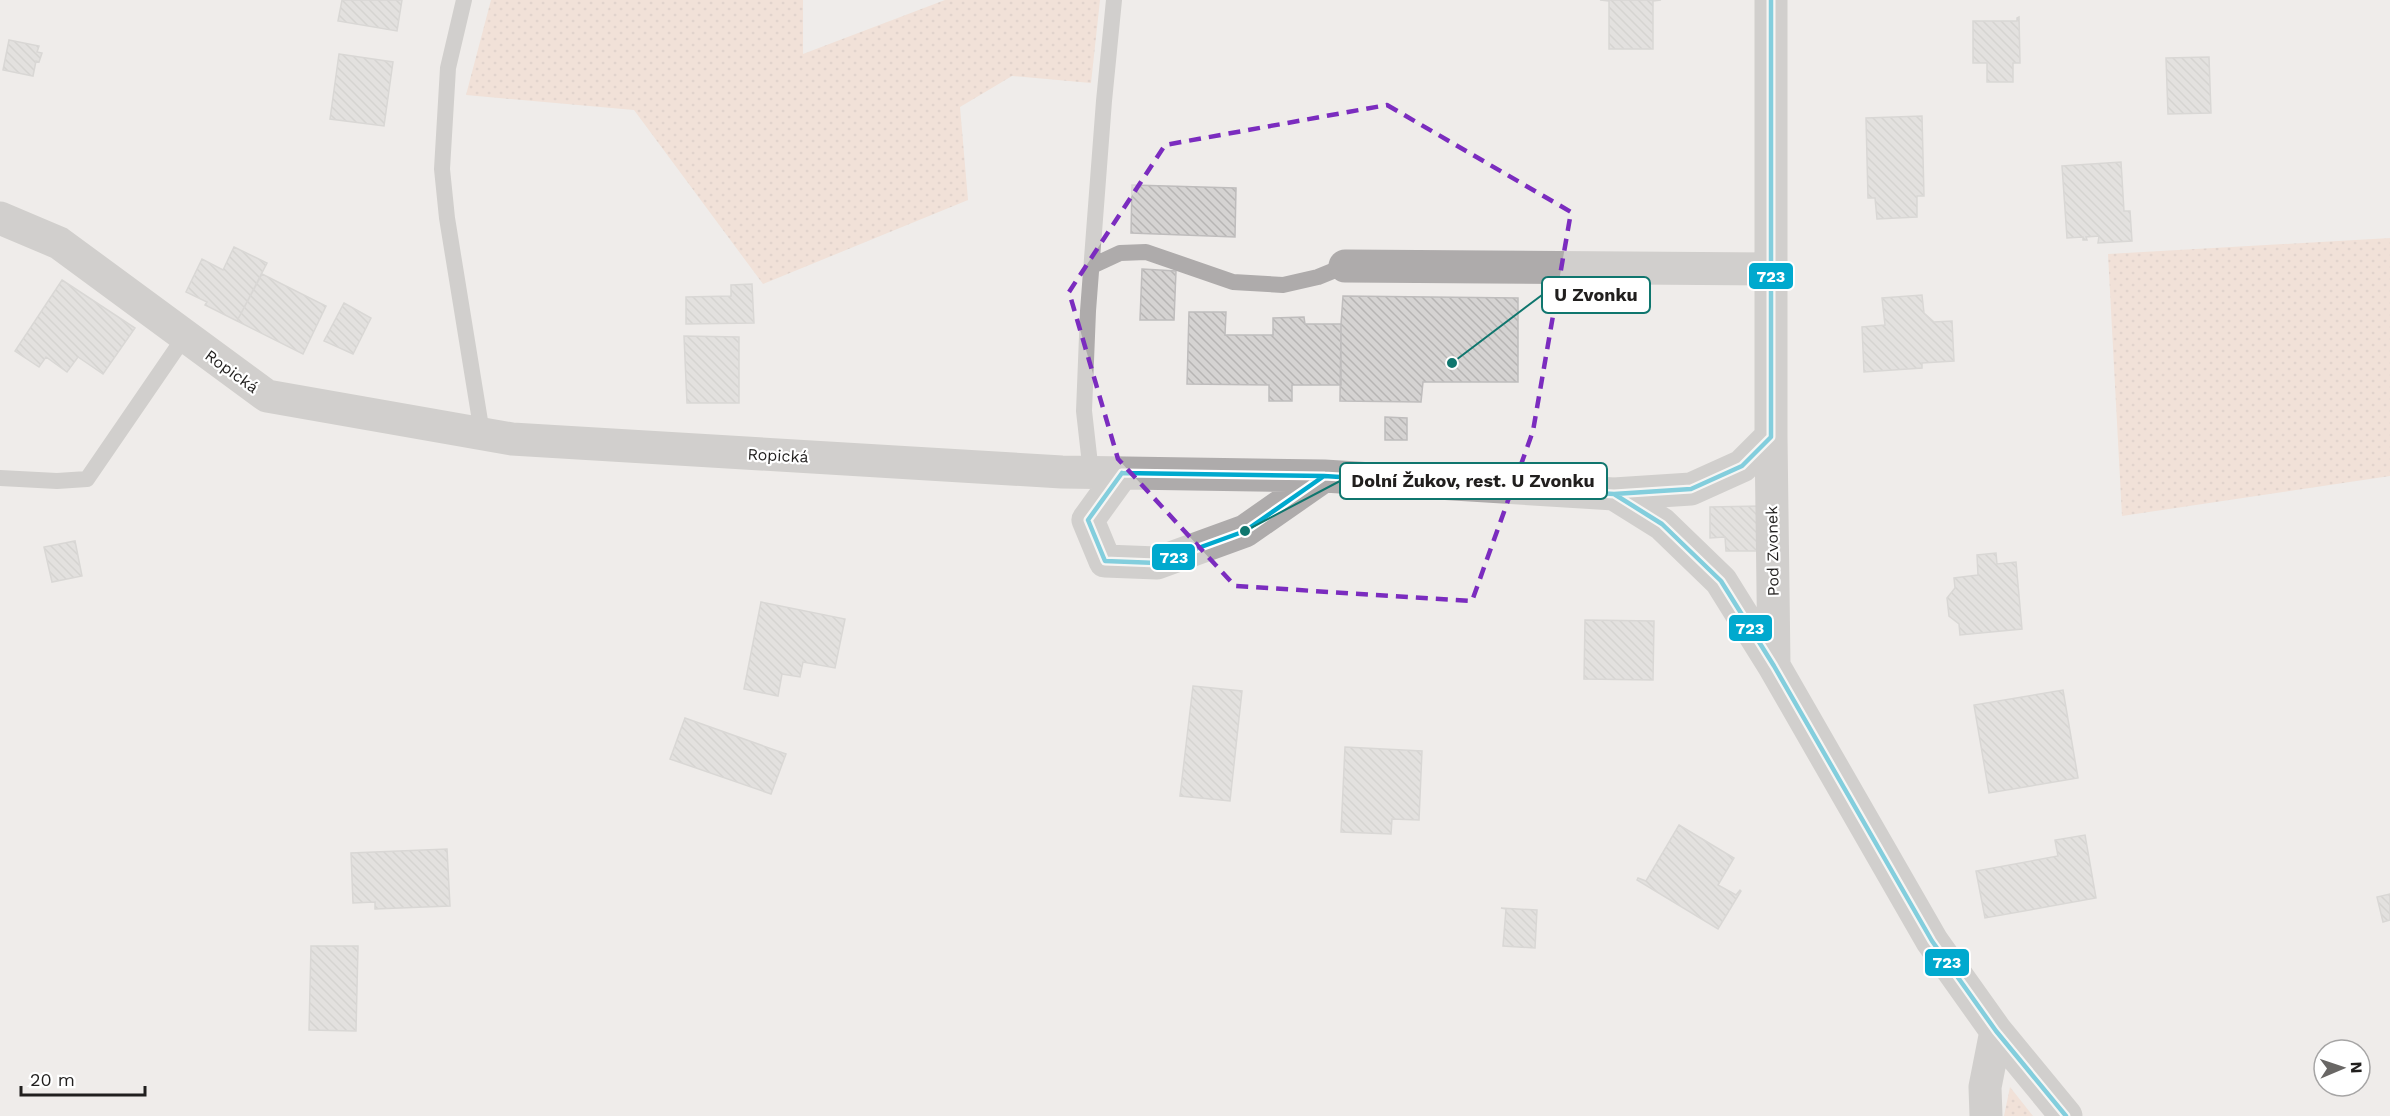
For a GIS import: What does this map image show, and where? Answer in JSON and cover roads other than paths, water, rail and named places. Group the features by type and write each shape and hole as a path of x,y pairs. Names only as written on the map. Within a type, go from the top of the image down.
{"street":[{"name":"Pod Zvonek","path":"1772,0 1771,437 1774,666"},
{"name":"Ropická","path":"0,218 59,243 267,396 512,439 1107,473 1324,476 1614,494"},
{"path":"1345,266 1771,269"},
{"path":"1614,494 1691,489 1742,466 1771,437"},
{"path":"1107,473 1088,520 1105,561 1157,563 1245,531 1324,476"},
{"name":"Pod Zvonek","path":"1614,494 1662,525 1721,580 1774,666 1932,941 1996,1030 2066,1116"},
{"path":"1986,1116 1985,1087 1996,1030"}],"lane":[{"path":"464,0 448,68 442,169 447,218 482,433"},
{"path":"1107,473 1084,411 1104,101 1114,0"},
{"path":"1092,266 1120,253 1146,252 1233,282 1283,285 1318,277 1345,266"},
{"path":"0,478 57,481 87,479 185,336"}],"place":[{"name":"U Zvonku","path":"1452,363"},
{"name":"Dolní Žukov, rest. U Zvonku","path":"1245,531"}]}
